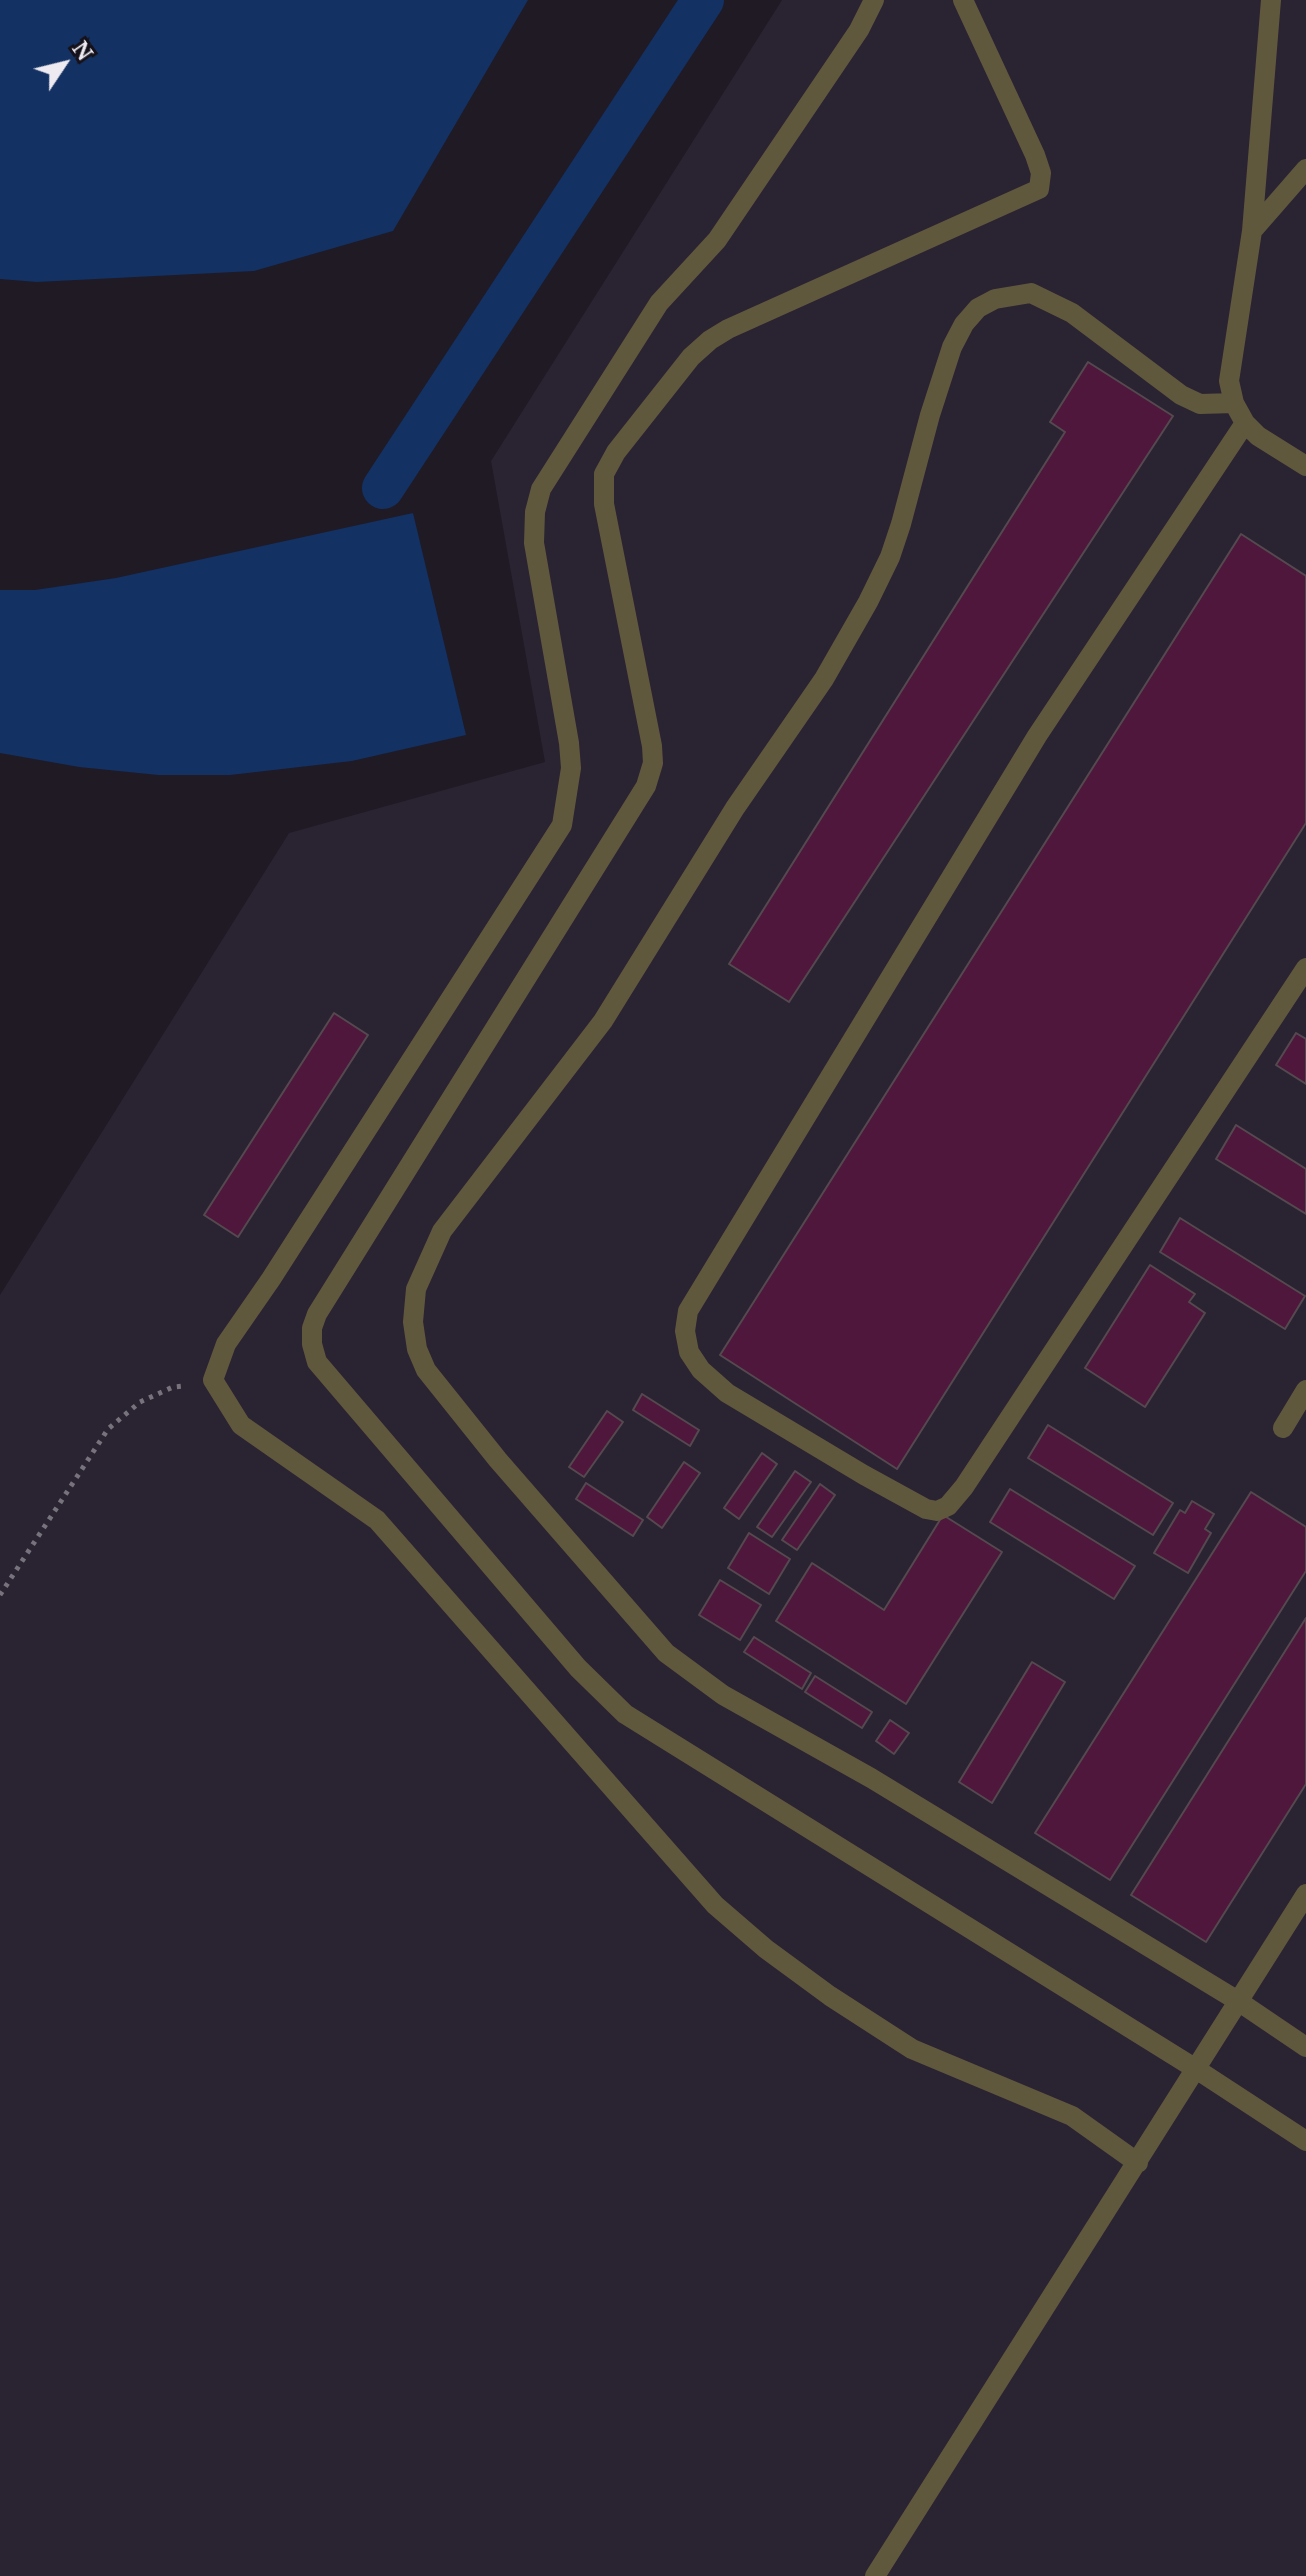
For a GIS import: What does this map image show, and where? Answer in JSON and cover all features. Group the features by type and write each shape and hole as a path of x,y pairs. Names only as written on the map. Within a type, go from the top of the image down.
{"lane":[{"path":"874,0 859,30 717,240 659,303 541,489 535,512 534,543 571,768 562,825 271,1279 226,1344 213,1380 241,1425 377,1520 715,1905 766,1949 830,1996 912,2049 1072,2116 1138,2163"},
{"path":"963,0 1035,155 1041,173 1039,189 728,329 710,340 691,357 616,452 604,474 604,504 652,746 653,763 646,786 317,1314 312,1328 312,1344 317,1362 578,1668 625,1714 1196,2069 1306,2141"},
{"path":"1271,0 1252,231 1229,381 1234,403 1245,423 1258,436 1306,466"},
{"path":"1252,231 1306,169"},
{"path":"1234,403 1200,404 1181,395 1072,313 1031,293 995,299 978,308 964,324 952,347 901,524 890,557 868,602 824,679 735,808 603,1021 442,1231 416,1289 413,1322 417,1349 426,1370 498,1460 666,1653 723,1695 871,1778 1238,2001 1306,2047"},
{"path":"1245,423 1037,736 696,1297 688,1311 685,1331 689,1352 701,1370 727,1393 850,1467 926,1509 937,1511 948,1506 973,1474 1306,968"},
{"path":"1283,1428 1306,1390"},
{"path":"875,2576 1306,1894"}],"path":[{"path":"0,1595 108,1429 140,1402 173,1387 213,1380"}],"shaded area":[{"path":"782,0 1306,0 1306,2576 0,2576 0,1295 289,833 545,762 491,461"}],"water":[{"path":"0,0 528,0 393,231 254,271 37,282 0,279"},
{"path":"413,513 466,735 352,761 230,775 158,775 79,767 0,753 0,590 35,590 116,578"}],"building":[{"path":"1088,362 1173,416 789,1002 729,964 1065,432 1050,422"},
{"path":"1241,534 1306,576 1306,823 897,1469 720,1355"},
{"path":"334,1013 368,1035 238,1237 204,1215"},
{"path":"1296,1033 1306,1039 1306,1084 1276,1065"},
{"path":"1236,1125 1306,1169 1306,1214 1216,1159"},
{"path":"1180,1218 1305,1296 1285,1329 1160,1252"},
{"path":"1150,1265 1195,1294 1189,1302 1205,1313 1145,1407 1085,1368"},
{"path":"642,1394 699,1430 690,1446 633,1410"},
{"path":"607,1411 623,1422 584,1477 569,1467"},
{"path":"1048,1425 1173,1503 1153,1535 1028,1458"},
{"path":"762,1453 777,1464 739,1519 724,1508"},
{"path":"684,1462 700,1473 662,1528 647,1517"},
{"path":"795,1471 811,1482 772,1537 757,1527"},
{"path":"586,1483 643,1520 633,1536 576,1499"},
{"path":"820,1484 835,1495 797,1550 782,1540"},
{"path":"1010,1489 1135,1566 1114,1599 990,1522"},
{"path":"1251,1492 1306,1527 1306,1571 1110,1880 1035,1833"},
{"path":"1192,1501 1214,1514 1205,1529 1211,1533 1188,1573 1154,1553 1180,1510 1185,1513"},
{"path":"943,1515 1002,1552 906,1704 776,1621 812,1563 884,1610"},
{"path":"749,1533 790,1559 769,1594 728,1568"},
{"path":"720,1580 761,1605 740,1640 699,1615"},
{"path":"1306,1618 1306,1784 1206,1942 1131,1895"},
{"path":"754,1637 811,1673 802,1689 744,1652"},
{"path":"1032,1662 1065,1682 992,1803 959,1782"},
{"path":"815,1676 872,1712 862,1728 805,1692"},
{"path":"890,1720 909,1733 894,1754 876,1741"}],"waterway":[{"path":"383,488 703,0"}]}
